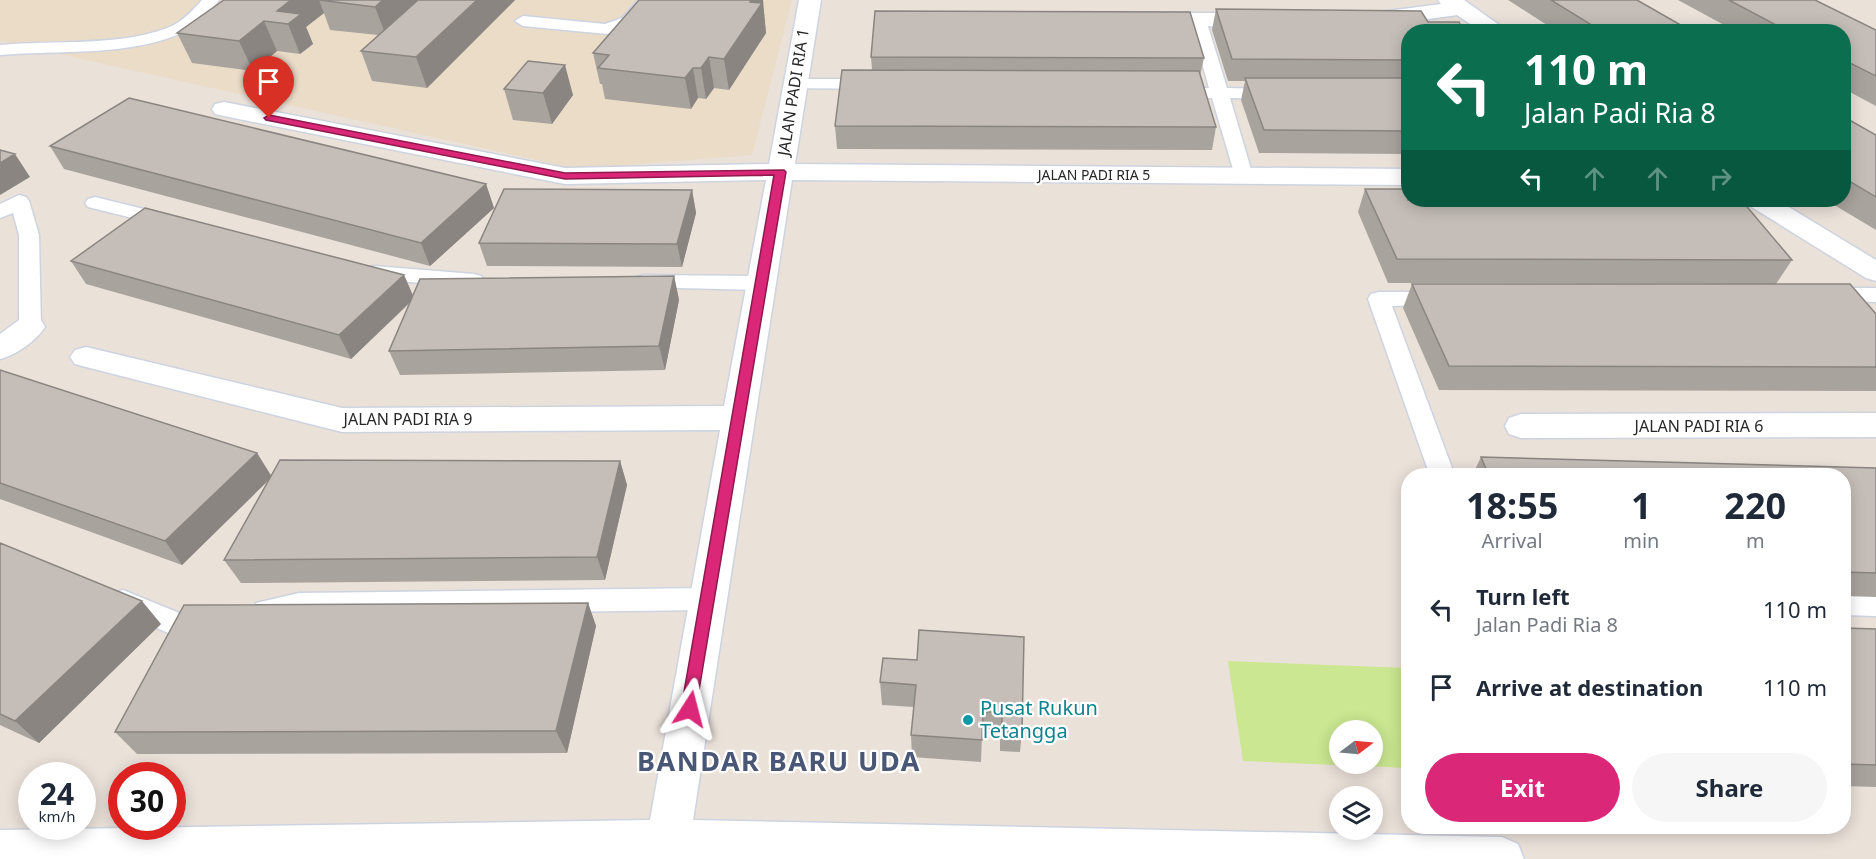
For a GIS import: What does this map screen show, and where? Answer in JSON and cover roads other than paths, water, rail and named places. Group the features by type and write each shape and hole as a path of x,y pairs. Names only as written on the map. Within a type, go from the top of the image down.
{"street":[{"name":"JALAN PADI RIA 1","path":"667,850 707,599 810,0"},
{"path":"1360,19 1383,19 1455,4 1486,24"},
{"path":"1126,20 1279,20"},
{"name":"JALAN PADI RIA 5","path":"224,109 565,176 780,172 1401,177"},
{"path":"1771,207 1876,272"},
{"path":"0,349 30,327"},
{"name":"JALAN PADI RIA 9","path":"86,357 342,420 738,418"},
{"name":"JALAN PADI RIA 6","path":"1521,426 1876,425"},
{"path":"0,852 667,850 1502,859"}],"lane":[{"path":"0,50 120,42 161,34 181,28 212,0"},
{"path":"523,21 607,29 628,21 646,0"},
{"path":"1198,20 1244,176"},
{"path":"796,84 890,84"},
{"path":"1160,91 1290,94"},
{"path":"0,212 19,201 29,235 30,327"},
{"path":"95,202 187,226"},
{"path":"359,269 382,275 496,282"},
{"path":"623,282 762,282"},
{"path":"1805,296 1876,295"},
{"path":"1440,468 1379,299 1462,299"},
{"path":"97,589 183,627 299,604 707,599"},
{"path":"1851,604 1876,605"}],"place":[{"name":"Pusat Rukun Tetangga","path":"968,720"}],"district":[{"name":"BANDAR BARU UDA","path":"779,762"}]}
